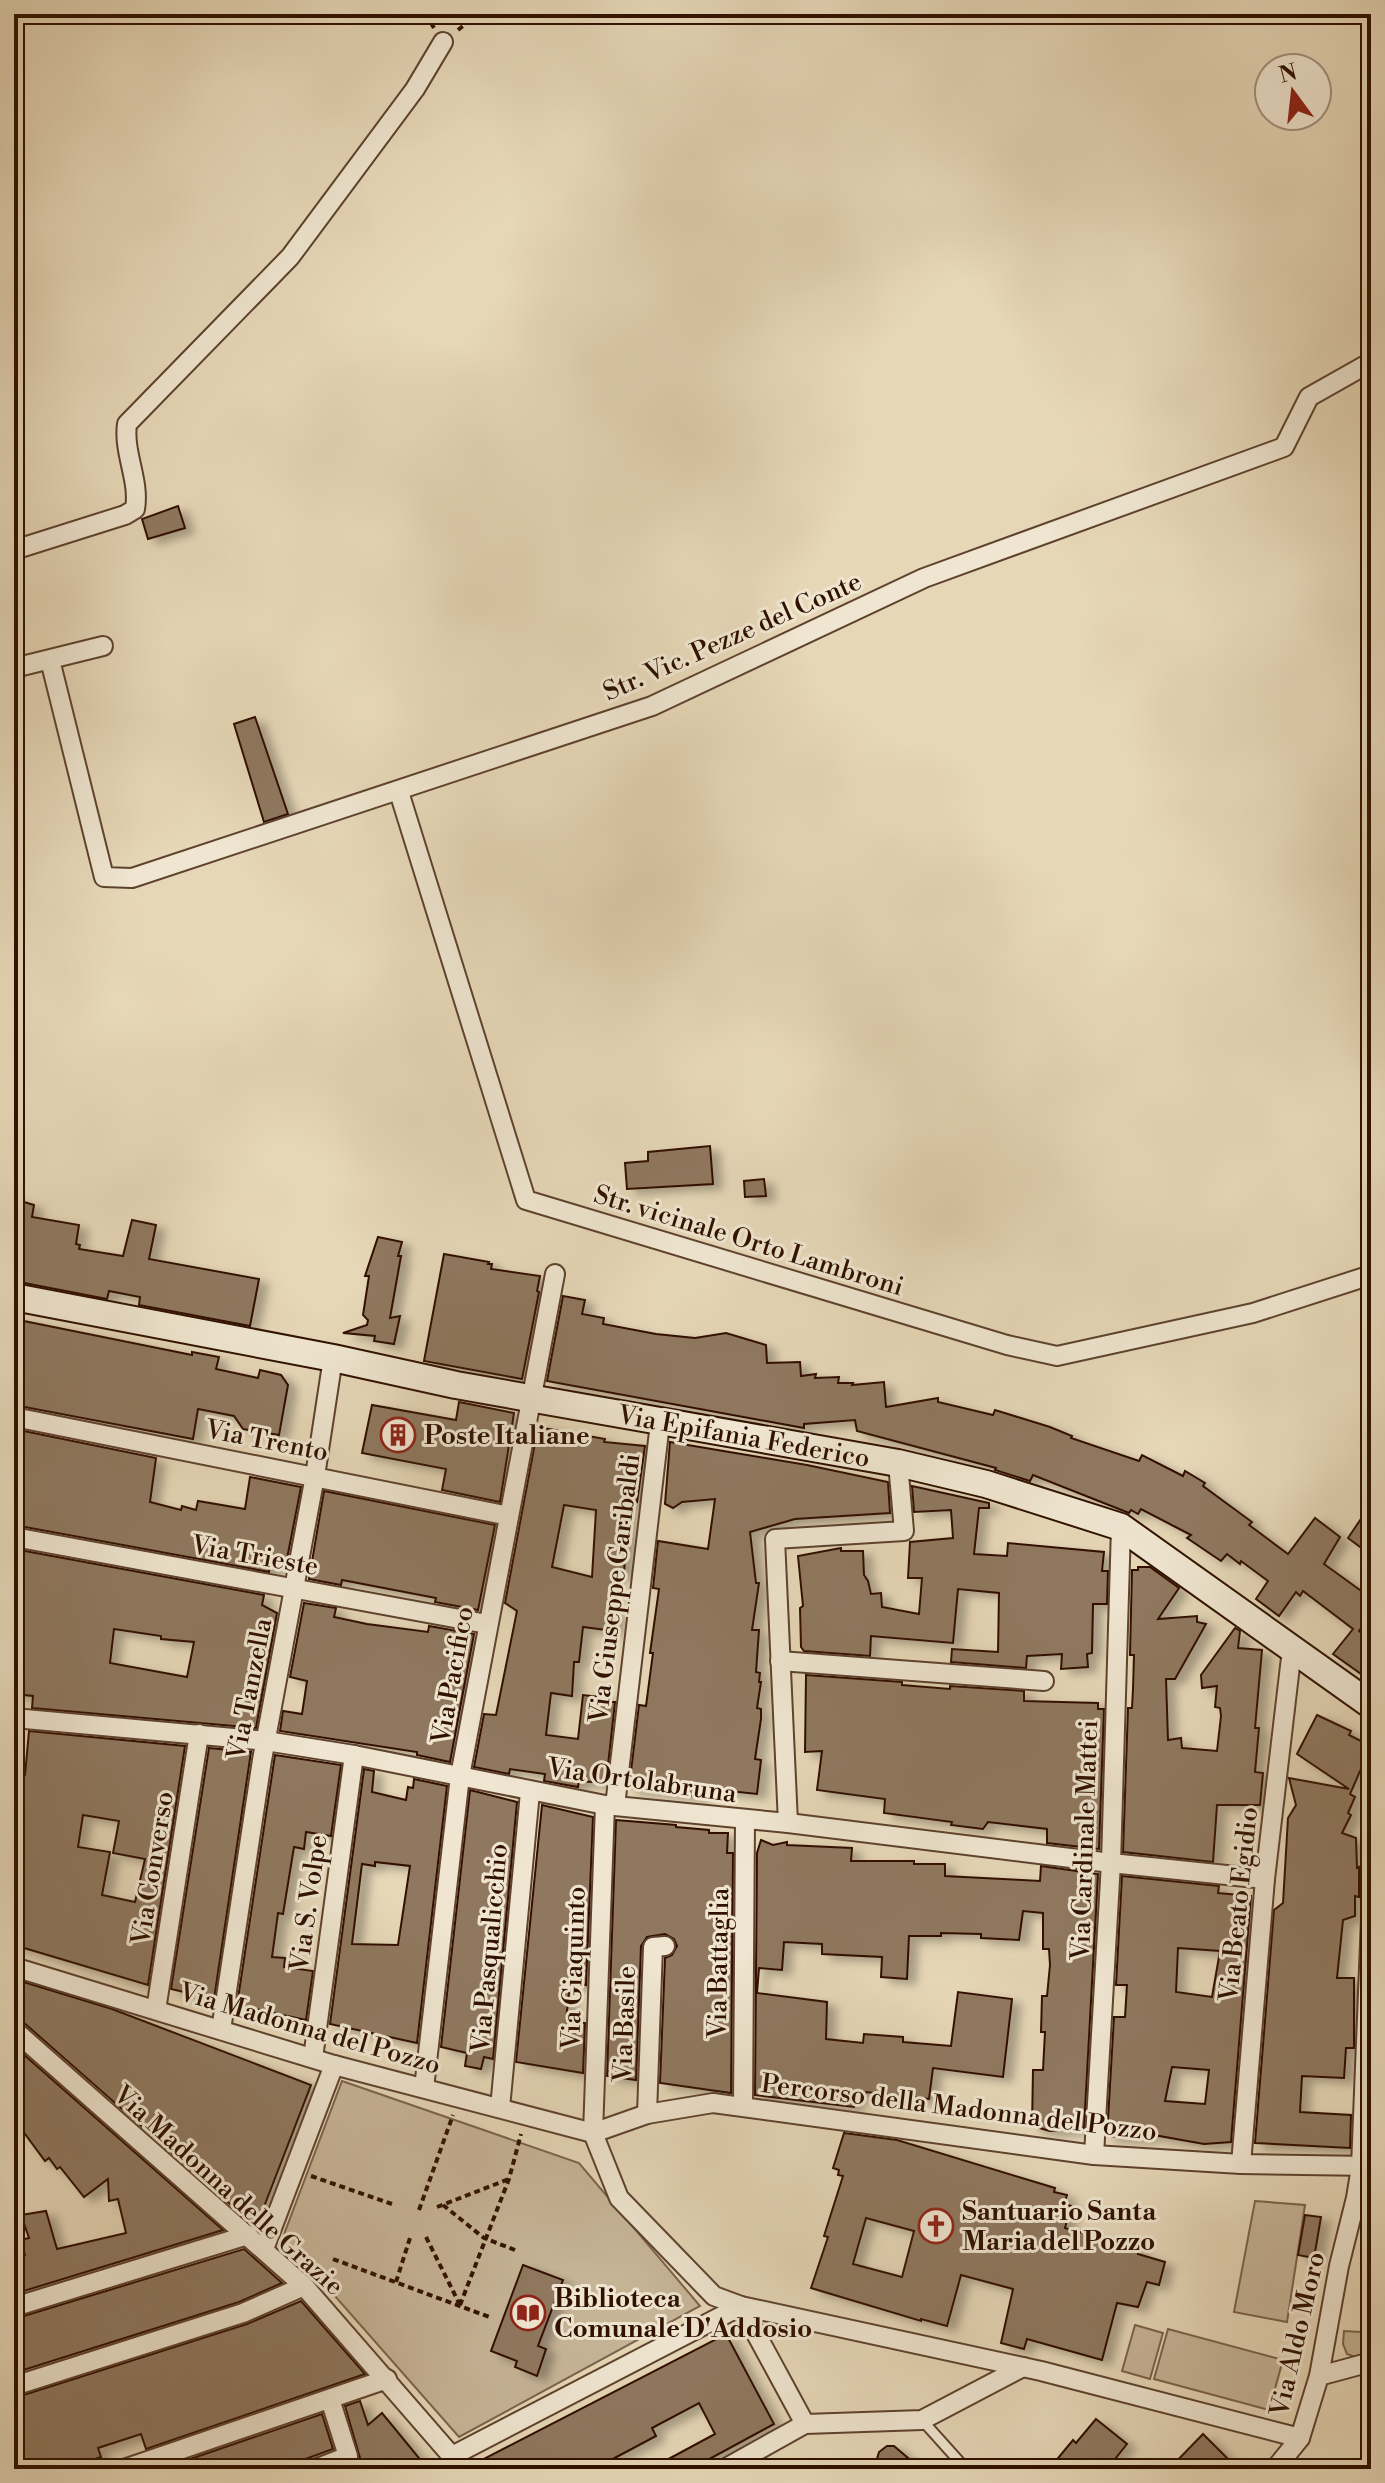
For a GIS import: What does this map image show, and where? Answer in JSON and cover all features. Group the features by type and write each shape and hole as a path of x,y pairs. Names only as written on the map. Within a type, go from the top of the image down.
{"main road":[{"name":"Via Epifania Federico","path":"14,1297 532,1399 898,1463 986,1484 1121,1527 1371,1705"}],"street":[{"path":"14,550 125,515 135,509 137,495 125,435 127,424 290,257 415,89 443,42"},
{"name":"Str. Vic. Pezze del Conte","path":"50,660 104,877 132,878 652,706 924,578 1284,447 1309,397 1371,362"},
{"path":"14,668 103,646"},
{"name":"Str. vicinale Orto Lambroni","path":"399,792 526,1200 1007,1345 1057,1356 1253,1313 1371,1275"},
{"name":"Via Pacifico","path":"424,2088 460,1776 555,1274"},
{"name":"Via Tanzella","path":"221,2030 266,1741 315,1476 333,1358"},
{"name":"Via Trento","path":"14,1417 509,1516"},
{"name":"Via Giuseppe Garibaldi","path":"610,1806 660,1423"},
{"path":"788,1823 775,1539 904,1531 898,1463"},
{"name":"Via Cardinale Mattei","path":"1094,2155 1111,1863 1121,1527"},
{"name":"Via Trieste","path":"14,1537 487,1624"},
{"name":"Via Beato Egidio","path":"1241,2164 1265,1879 1292,1649"},
{"path":"780,1661 1044,1681"},
{"name":"Via Ortolabruna","path":"14,1718 266,1741 354,1755 610,1806 788,1823 1265,1879"},
{"name":"Via Converso","path":"156,2010 199,1734"},
{"name":"Via S. Volpe","path":"313,2058 354,1755"},
{"name":"Via Pasqualicchio","path":"500,2108 530,1792"},
{"name":"Via Giaquinto","path":"593,2133 610,1806"},
{"name":"Via Battaglia","path":"743,2105 745,1820"},
{"name":"Via Aldo Moro","path":"1275,2469 1300,2438 1319,2376 1339,2266 1366,2166 1371,1918"},
{"name":"Via Basile","path":"647,2114 653,1947 665,1946"},
{"name":"Via Madonna del Pozzo","path":"14,1967 334,2065 593,2133"},
{"name":"Via Madonna delle Grazie","path":"14,2030 304,2286 458,2463"},
{"path":"264,2249 334,2065"},
{"name":"Percorso della Madonna del Pozzo","path":"593,2133 647,2114 713,2103 1094,2155 1241,2164 1366,2166"},
{"path":"593,2133 619,2198 714,2296 741,2306 1023,2367 1300,2438"},
{"path":"14,2307 248,2235"},
{"path":"14,2386 243,2313 304,2286"},
{"path":"741,2306 805,2424"},
{"path":"458,2463 741,2306"},
{"path":"1319,2376 1371,2362"},
{"path":"724,2469 805,2424 922,2420 1023,2367"},
{"path":"124,2469 387,2379"},
{"path":"315,2469 348,2456 330,2399"}],"lane":[{"path":"922,2420 966,2469"}],"path":[{"path":"443,42 478,14"},
{"path":"419,2210 459,2097"},
{"path":"460,2305 509,2179 527,2115"},
{"path":"294,2170 392,2204"},
{"path":"509,2179 440,2206 484,2238 515,2250"},
{"path":"426,2237 460,2305"},
{"path":"396,2282 410,2238"},
{"path":"333,2259 492,2318"}],"shaded area":[{"path":"342,2081 579,2163 700,2306 459,2437 283,2237"},
{"path":"1255,2201 1305,2205 1287,2322 1234,2312"},
{"path":"1371,2270 1371,2353 1355,2357 1347,2354 1343,2344 1344,2331 1361,2332"},
{"path":"1135,2325 1163,2333 1150,2379 1122,2371"},
{"path":"1168,2329 1283,2360 1269,2410 1154,2379"}],"building":[{"path":"178,506 185,528 148,539 142,519"},
{"path":"255,717 288,814 264,822 234,724"},
{"path":"710,1146 713,1184 627,1189 625,1163 648,1161 648,1152"},
{"path":"764,1179 766,1196 745,1197 744,1181"},
{"path":"14,1199 34,1205 32,1217 79,1225 76,1244 80,1245 79,1249 123,1256 132,1220 156,1225 149,1259 259,1279 250,1326 139,1305 140,1297 109,1291 107,1299 14,1281"},
{"path":"378,1237 402,1242 390,1318 400,1316 394,1344 374,1341 375,1336 343,1333 367,1325 368,1320 363,1315 369,1276 365,1276"},
{"path":"444,1254 489,1262 491,1269 540,1276 522,1379 424,1361"},
{"path":"563,1296 585,1300 582,1314 604,1318 603,1324 695,1338 726,1333 766,1345 767,1363 800,1362 801,1376 839,1377 838,1383 852,1385 884,1382 886,1407 938,1398 938,1402 993,1415 995,1410 1050,1427 1071,1438 1139,1461 1142,1455 1183,1476 1185,1471 1205,1483 1203,1486 1252,1522 1249,1525 1288,1554 1315,1518 1340,1537 1324,1564 1371,1598 1371,1614 1359,1631 1371,1640 1371,1681 1333,1654 1353,1629 1303,1591 1300,1596 1296,1592 1279,1616 1256,1599 1268,1581 1227,1554 1221,1561 1187,1538 1191,1535 1141,1509 1138,1514 1131,1510 1129,1513 1033,1475 1030,1481 996,1468 857,1431 855,1420 804,1424 804,1428 547,1381"},
{"path":"14,1319 192,1355 192,1352 219,1357 216,1369 258,1378 260,1370 281,1375 288,1385 279,1435 243,1429 234,1416 198,1409 193,1439 14,1405"},
{"path":"459,1402 514,1413 500,1502 442,1490 446,1469 362,1453 372,1405 456,1420"},
{"path":"538,1427 605,1439 604,1442 645,1446 637,1502 628,1500 624,1574 613,1574 608,1610 616,1611 613,1631 583,1627 579,1662 574,1662 572,1696 551,1693 546,1735 578,1739 583,1695 611,1698 610,1702 615,1702 606,1783 579,1781 578,1787 544,1781 545,1774 510,1769 509,1774 474,1767 484,1714 496,1715 517,1611 505,1603","holes":["564,1505 596,1510 592,1577 552,1567"]},
{"path":"14,1429 156,1458 150,1502 181,1510 182,1506 196,1510 198,1501 245,1509 250,1477 301,1487 285,1569 270,1566 269,1572 14,1525"},
{"path":"670,1442 888,1482 890,1513 795,1519 750,1532 756,1583 759,1583 752,1630 759,1630 756,1672 760,1673 761,1682 757,1708 761,1709 761,1719 755,1759 761,1760 757,1794 702,1788 701,1797 629,1788 639,1705 646,1706 653,1653 650,1653 659,1589 653,1588 658,1541 708,1549 715,1499 682,1502 673,1508 665,1504"},
{"path":"912,1486 989,1503 989,1508 979,1508 974,1554 1007,1556 1008,1543 1104,1552 1102,1571 1108,1571 1107,1604 1093,1604 1092,1653 1087,1654 1088,1667 1061,1669 1062,1654 1027,1656 1026,1668 951,1662 952,1649 998,1652 999,1593 958,1589 953,1643 871,1636 870,1656 804,1651 801,1647 800,1608 803,1606 798,1556 841,1548 841,1551 863,1551 864,1575 871,1594 881,1593 882,1607 919,1614 922,1578 908,1578 910,1542 953,1538 951,1510 914,1512"},
{"path":"324,1491 495,1525 478,1610 435,1602 436,1598 342,1580 341,1585 309,1579"},
{"path":"1371,1504 1371,1555 1348,1538"},
{"path":"14,1549 264,1595 262,1605 277,1613 256,1728 32,1708 33,1696 14,1694","holes":["114,1629 161,1636 161,1639 194,1642 187,1677 110,1663"]},
{"path":"1138,1567 1150,1567 1179,1588 1158,1619 1197,1616 1197,1622 1206,1624 1175,1679 1166,1679 1168,1740 1181,1738 1182,1748 1217,1751 1221,1716 1220,1708 1215,1707 1217,1686 1202,1688 1201,1675 1235,1628 1240,1631 1238,1648 1262,1650 1255,1728 1259,1728 1255,1772 1263,1773 1260,1805 1217,1805 1213,1862 1123,1852 1128,1708 1132,1708 1133,1689 1134,1655 1130,1655 1132,1570 1138,1570"},
{"path":"304,1603 336,1608 334,1617 367,1624 428,1632 429,1626 474,1634 450,1762 417,1755 417,1752 280,1731 283,1711 302,1714 307,1681 290,1677"},
{"path":"806,1675 950,1689 950,1686 1024,1691 1024,1701 1098,1703 1098,1709 1104,1709 1099,1849 1047,1843 1047,1829 988,1822 983,1829 951,1825 952,1822 884,1813 885,1799 817,1790 822,1751 805,1752"},
{"path":"1317,1715 1351,1731 1349,1735 1371,1746 1350,1794 1355,1797 1342,1833 1356,1838 1359,1867 1359,1897 1355,1896 1355,1916 1343,1920 1337,1978 1354,1978 1354,2048 1346,2048 1344,2078 1302,2076 1300,2112 1351,2115 1350,2148 1255,2143 1274,1910 1283,1903 1288,1818 1296,1805 1289,1778 1349,1789 1297,1754"},
{"path":"29,1731 185,1746 148,1985 14,1945 14,1774 25,1775","holes":["83,1815 119,1821 113,1853 145,1859 135,1902 102,1895 110,1852 78,1847"]},
{"path":"209,1748 251,1752 214,1999 171,1989"},
{"path":"275,1755 341,1765 331,1836 306,1832 304,1849 294,1847 283,1914 278,1913 272,1957 285,1958 284,1967 313,1971 306,2020 237,2005"},
{"path":"364,1769 374,1771 372,1792 406,1800 408,1787 413,1788 414,1779 447,1786 417,2043 330,2024","holes":["375,1862 410,1866 398,1945 352,1944 362,1864 375,1866"]},
{"path":"470,1790 517,1802 493,2059 484,2057 481,2069 465,2066 467,2053 441,2047"},
{"path":"542,1805 593,1817 586,1985 570,1983 566,2020 585,2023 583,2073 516,2062"},
{"path":"616,1820 728,1833 727,1853 733,1853 731,2093 660,2083 665,1958 672,1955 677,1946 674,1939 665,1934 647,1937 641,1946 636,2080 607,2076"},
{"path":"761,1840 773,1845 787,1842 787,1845 852,1848 851,1861 945,1864 945,1876 1040,1881 1041,1866 1098,1874 1084,2128 1050,2131 1032,2126 1033,2070 1043,2070 1045,2032 1041,2032 1042,1996 1047,1996 1050,1965 1049,1949 1043,1949 1043,1913 1023,1911 1019,1940 981,1938 981,1934 909,1936 907,1979 881,1977 882,1957 822,1954 822,1944 784,1942 782,1970 759,1968 757,1993 827,2002 826,2039 863,2043 864,2034 903,2037 903,2042 951,2046 958,1992 1012,1999 1003,2077 933,2068 929,2099 866,2092 865,2095 856,2094 854,2107 755,2095 757,1853"},
{"path":"1122,1876 1219,1886 1218,1893 1251,1896 1231,2142 1204,2144 1148,2134 1147,2138 1107,2136 1114,2017 1125,2017 1127,1985 1116,1985","holes":["1178,1948 1220,1951 1212,1997 1176,1992","1172,2067 1209,2070 1205,2104 1165,2101"]},
{"path":"17,1980 112,2009 311,2085 260,2217 248,2220 22,2021 14,2018 14,1987"},
{"path":"14,2046 223,2230 14,2294 14,2259 25,2255 20,2240 29,2238 21,2215 46,2211 57,2249 126,2233 118,2199 109,2201 108,2179 84,2197 60,2167 57,2169 49,2158 45,2161 14,2119"},
{"path":"844,2133 897,2140 1055,2188 1054,2192 1067,2195 1064,2204 1071,2206 1065,2228 1139,2248 1138,2254 1165,2262 1159,2285 1147,2282 1138,2307 1117,2303 1102,2360 1027,2339 1024,2349 1001,2343 1013,2289 961,2275 947,2326 811,2288 843,2176 833,2168","holes":["866,2218 914,2231 902,2277 853,2264"]},
{"path":"1305,2215 1321,2217 1314,2258 1298,2255"},
{"path":"244,2249 282,2283 239,2302 14,2373 14,2319"},
{"name":"Biblioteca Comunale D'Addosio","path":"523,2265 563,2280 538,2346 546,2349 537,2376 515,2367 517,2361 491,2351"},
{"path":"301,2301 365,2374 146,2449 141,2434 98,2448 101,2457 65,2469 14,2469 14,2398 247,2324"},
{"path":"726,2334 774,2424 691,2469 650,2469 715,2434 699,2403 652,2428 656,2436 609,2461 613,2469 475,2469 474,2464"},
{"path":"360,2401 368,2425 382,2413 428,2469 348,2469 360,2458 345,2406"},
{"path":"322,2414 333,2449 278,2469 274,2463 257,2469 161,2469"},
{"path":"1096,2419 1127,2444 1107,2469 1049,2469 1073,2440 1076,2443"},
{"path":"1203,2434 1229,2460 1220,2469 1169,2469"},
{"path":"887,2446 894,2446 921,2469 874,2469 879,2452"}],"place":[{"name":"Poste Italiane","path":"398,1435"},
{"name":"Santuario Santa Maria del Pozzo","path":"936,2226"},
{"name":"Biblioteca Comunale D'Addosio","path":"528,2313"}]}
